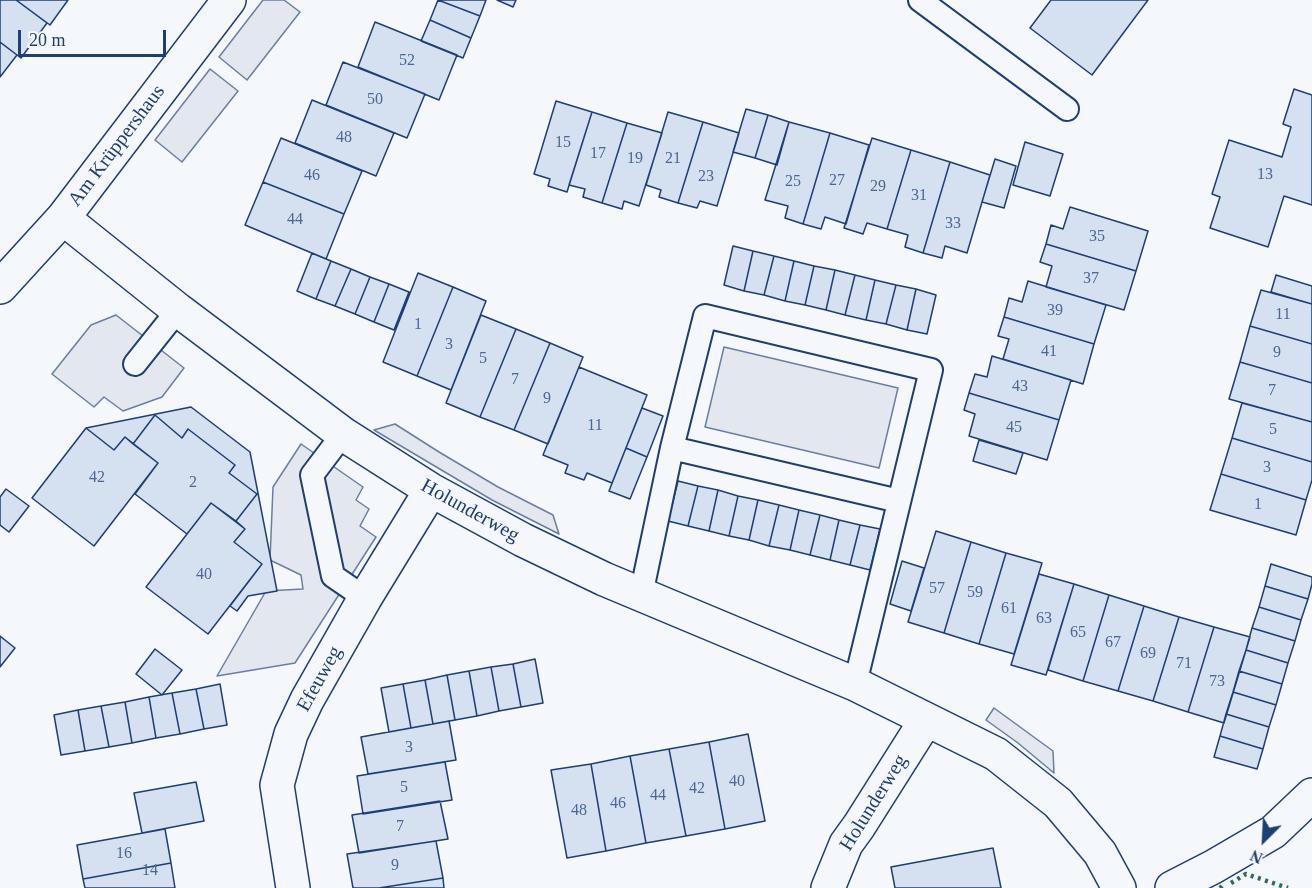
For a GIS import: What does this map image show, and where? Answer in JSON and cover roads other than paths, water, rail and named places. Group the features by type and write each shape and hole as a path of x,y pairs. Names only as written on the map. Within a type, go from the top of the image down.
{"street":[{"name":"Am Krüppershaus","path":"0,287 63,218 229,0"},
{"name":"Holunderweg","path":"63,218 178,310 343,434 430,490 523,540 604,579 855,684 996,754 1058,803 1100,852 1119,888"},
{"name":"Efeuweg","path":"293,888 277,785 291,734 307,700 365,598 430,490"},
{"name":"Holunderweg","path":"828,888 846,844 926,720"},
{"path":"1172,888 1273,832 1312,795"}],"lane":[{"path":"920,0 1067,109"},
{"path":"135,364 178,310"},
{"path":"641,595 672,448 705,316 931,370 855,684"},
{"path":"343,434 312,475 333,576 365,598"},
{"path":"672,448 899,501"}]}
